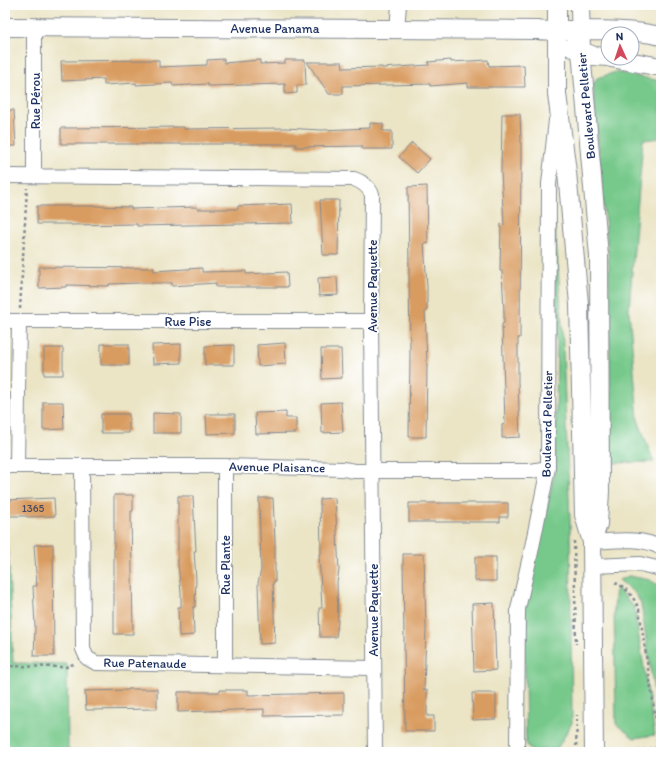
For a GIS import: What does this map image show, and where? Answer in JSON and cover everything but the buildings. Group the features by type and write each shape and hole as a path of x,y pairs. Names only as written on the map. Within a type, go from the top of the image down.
{"street":[{"path":"397,29 399,5"},
{"name":"Boulevard Pelletier","path":"557,5 553,34 557,94 567,172 579,304 584,515 592,542 594,752"},
{"name":"Boulevard Pelletier","path":"580,5 581,51 599,256 600,492 598,524 592,542"},
{"name":"Avenue Panama","path":"5,27 538,30 553,34 581,51 600,57"},
{"name":"Rue Pérou","path":"31,176 34,27"},
{"name":"Avenue Panama","path":"553,34 580,30 628,32 661,36"},
{"path":"640,63 661,67"},
{"name":"Boulevard Pelletier","path":"517,752 518,609 548,468 549,184 557,94"},
{"name":"Avenue Paquette","path":"5,176 354,179 363,182 372,194 371,321 374,752"},
{"path":"11,466 12,321"},
{"name":"Rue Pise","path":"12,321 371,321"},
{"name":"Avenue Plaisance","path":"11,466 225,466 372,471 531,471 548,468"},
{"name":"Rue Patenaude","path":"82,466 83,650 87,658 96,662 373,668"},
{"name":"Rue Plante","path":"225,466 225,664"},
{"path":"592,542 649,542 661,548"},
{"path":"593,566 640,564 661,569"}],"path":[{"path":"12,321 31,176"},
{"path":"615,583 621,585 628,591 639,609 654,714 661,747 631,752"},
{"path":"5,666 66,667 87,658"},
{"path":"576,729 576,752"}],"green space":[{"path":"616,72 661,81 661,138 643,140 629,309 638,420 654,462 611,463 609,265 593,85 597,78"},
{"path":"555,225 562,326 570,521 572,723 557,749 531,751 526,743 524,608 555,470 557,344 553,226"},
{"path":"5,547 8,547 13,663 67,664 68,750 155,752 5,752"},
{"path":"629,576 650,580 661,587 661,727 656,708 641,604 636,594 619,580"},
{"path":"616,587 634,607 655,735 634,738 616,724 614,608"}]}
